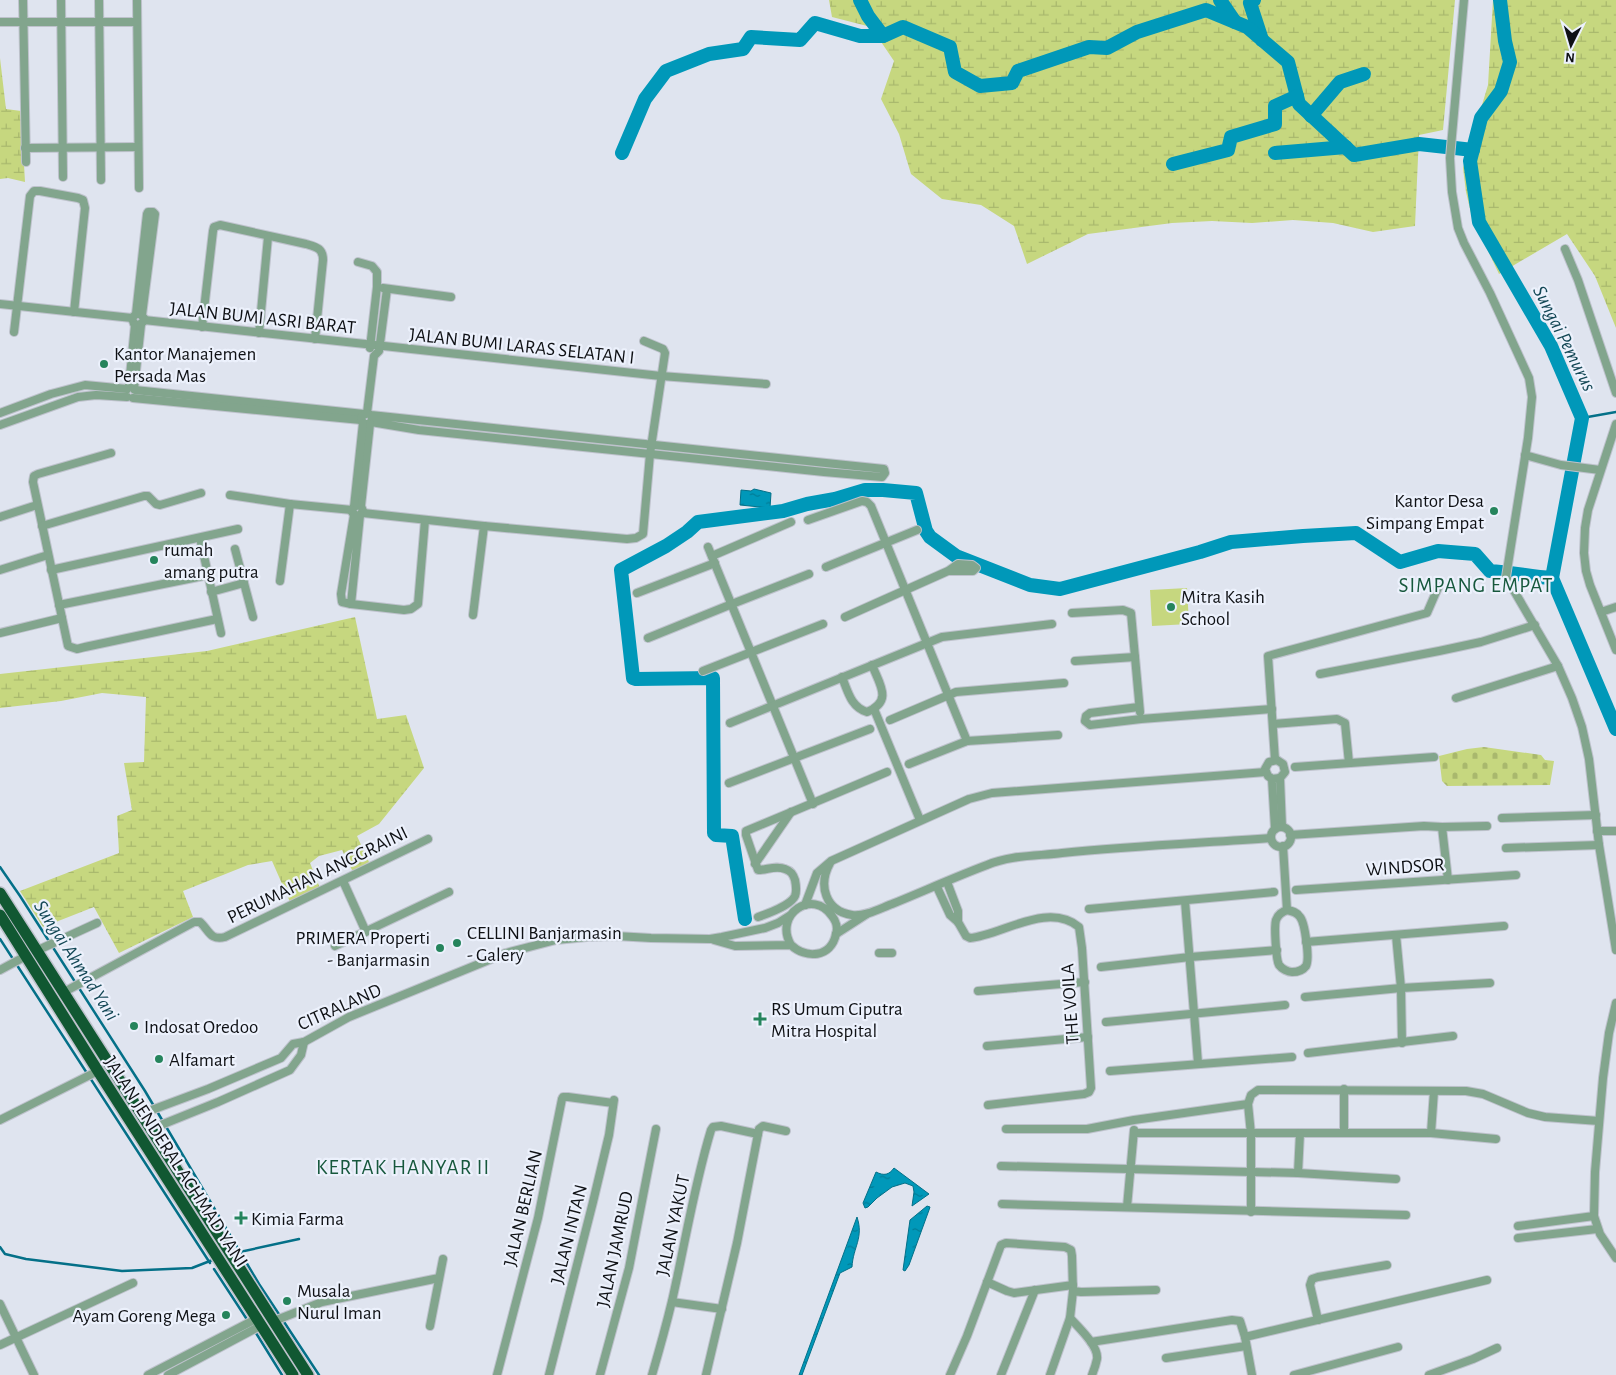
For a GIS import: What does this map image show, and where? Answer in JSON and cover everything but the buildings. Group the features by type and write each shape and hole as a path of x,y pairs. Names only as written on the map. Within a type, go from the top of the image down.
{"highway":[{"name":"JALAN JENDERAL ACHMAD YANI","path":"0,893 31,954 98,1071 293,1375"},
{"name":"JALAN JENDERAL ACHMAD YANI","path":"0,915 64,992 204,1212 277,1320 308,1375"},
{"path":"183,1202 193,1195"},
{"path":"194,1219 204,1212"}],"street":[{"path":"23,0 26,162"},
{"path":"61,0 63,177"},
{"path":"99,0 101,180"},
{"path":"137,0 139,188"},
{"path":"1464,0 1451,141 1452,192 1458,228 1494,302 1532,388 1531,413 1506,577 1558,666 1572,698 1582,728 1589,759 1599,845 1616,950"},
{"path":"0,22 137,22"},
{"path":"25,148 138,147"},
{"path":"14,332 30,196 34,191 40,190 78,198 83,200 84,203 74,312"},
{"path":"131,392 146,214 153,212 155,214 138,320"},
{"path":"202,326 214,227 220,225 306,244 321,250 323,260 315,339"},
{"path":"259,333 268,237"},
{"path":"1565,249 1578,280 1616,393"},
{"path":"358,262 375,269 377,277 370,345 370,350 374,356"},
{"path":"377,288 451,296"},
{"path":"387,289 380,346 379,351 374,356 357,511 351,604 404,610 411,609 418,604 425,520"},
{"name":"JALAN BUMI ASRI BARAT","path":"0,304 380,346"},
{"path":"230,494 290,504 425,520 628,539 636,538 643,534 645,524 651,443 665,353 664,349 644,341"},
{"name":"JALAN BUMI LARAS SELATAN I","path":"380,346 661,376 766,384"},
{"path":"0,413 50,394 85,385 367,419 651,443 884,469 884,475 882,477 824,472 419,430 367,419"},
{"path":"0,425 78,397 131,392"},
{"path":"1616,424 1588,510 1584,553 1590,585 1616,650"},
{"path":"111,453 55,468 34,476 33,486 68,646 77,648 217,620"},
{"path":"1525,455 1562,465 1600,470"},
{"path":"824,472 826,463"},
{"path":"42,526 144,496 148,496 156,504 160,505 201,493"},
{"path":"808,520 862,501 868,502 872,506 967,741"},
{"path":"280,582 290,504"},
{"path":"0,517 38,505"},
{"path":"637,593 713,560 791,522"},
{"path":"473,615 484,526"},
{"path":"51,570 238,529"},
{"path":"826,567 887,544 917,530"},
{"path":"200,538 221,633"},
{"path":"708,547 813,804"},
{"path":"235,549 253,617"},
{"path":"0,570 48,555"},
{"path":"844,617 948,571"},
{"path":"648,638 809,574"},
{"path":"59,605 208,575"},
{"path":"211,592 244,583"},
{"path":"1275,760 1268,656 1427,613 1440,583"},
{"path":"1602,612 1616,607"},
{"path":"1072,613 1129,611 1132,617 1140,719"},
{"path":"0,633 62,618"},
{"path":"703,671 823,624"},
{"path":"730,723 951,635 1052,624"},
{"path":"1320,674 1481,642 1535,625"},
{"path":"1076,661 1135,657"},
{"path":"842,677 854,705 859,710 867,712 880,705 883,699 883,692 872,665"},
{"path":"1456,698 1558,666"},
{"path":"890,720 948,695 964,691 1064,683"},
{"path":"1139,707 1090,713 1086,716 1085,721 1090,725 1140,719 1272,709"},
{"path":"874,709 920,820"},
{"path":"1273,724 1337,719 1343,721 1345,723 1349,763"},
{"path":"729,783 870,729"},
{"path":"909,764 967,741 1058,735"},
{"path":"1294,767 1434,757"},
{"path":"1266,772 1267,764 1275,760 1282,762 1284,772 1276,778"},
{"path":"758,917 774,911 794,898 796,894 793,873 779,867 758,870 746,831 887,772"},
{"path":"805,905 817,873 831,861 969,799 992,793 1266,772 1276,778"},
{"path":"1276,778 1279,828"},
{"path":"755,864 791,812"},
{"path":"1502,818 1596,815"},
{"path":"1290,835 1424,826 1487,826"},
{"path":"1442,827 1448,880"},
{"path":"1279,828 1286,828 1290,835 1288,843 1283,846 1277,846 1271,838 1271,834 1279,828"},
{"path":"1598,831 1616,831"},
{"name":"PERUMAHAN ANGGRAINI","path":"64,992 194,922 200,922 210,935 215,938 225,937 428,838"},
{"path":"831,861 824,877 826,897 842,913 855,916 937,887 988,864 1012,858 1271,838"},
{"path":"1506,848 1599,845"},
{"path":"1283,846 1287,910"},
{"name":"WINDSOR","path":"1296,890 1516,875"},
{"path":"343,881 366,932"},
{"path":"946,882 958,911 958,922"},
{"path":"937,887 950,915 958,922"},
{"path":"335,946 449,892"},
{"path":"1089,909 1274,892"},
{"path":"1185,901 1198,1063"},
{"path":"710,939 765,928 778,923 798,908 814,904 822,906 829,911 836,923 834,942 821,953 813,955 797,950 791,945 786,933 789,916"},
{"path":"1287,910 1296,913 1303,922 1308,959 1306,965 1300,971 1289,972 1278,963 1275,925 1282,912 1287,910"},
{"path":"836,934 870,912"},
{"name":"THE VOILA","path":"958,922 966,936 970,938 1029,920 1048,918 1069,921 1079,927 1088,1037 1090,1092 988,1105"},
{"path":"0,970 97,923"},
{"path":"1306,942 1504,926"},
{"path":"1396,935 1401,988 1402,1043"},
{"name":"CITRALAND","path":"142,1114 281,1058 293,1044 304,1042 349,1017 506,953 556,940 616,936 710,939"},
{"path":"710,939 735,946 791,945"},
{"path":"1101,967 1277,950"},
{"path":"879,953 892,953"},
{"path":"978,991 1084,982"},
{"path":"1305,997 1401,988 1490,983"},
{"path":"1616,1003 1608,1042 1599,1121 1594,1216 1597,1229 1616,1258"},
{"path":"1106,1022 1285,1005"},
{"path":"1308,1053 1453,1036"},
{"path":"987,1046 1088,1037"},
{"path":"151,1129 290,1070 301,1055 304,1042"},
{"path":"1110,1071 1292,1057"},
{"path":"0,1120 98,1071"},
{"path":"1251,1212 1251,1134 1248,1104 1251,1095 1258,1090 1466,1091 1483,1094 1536,1115 1599,1121"},
{"path":"1344,1090 1344,1132"},
{"path":"1430,1133 1434,1091"},
{"name":"JALAN BERLIAN","path":"497,1375 538,1218 563,1097 614,1102"},
{"name":"JALAN INTAN","path":"549,1375 609,1135 614,1102"},
{"path":"1006,1129 1079,1129 1248,1104"},
{"path":"1127,1207 1134,1120"},
{"name":"JALAN YAKUT","path":"652,1375 661,1348 692,1206 711,1130 713,1127 722,1126 758,1134"},
{"path":"706,1375 737,1243 759,1129 762,1126 786,1131"},
{"name":"JALAN JAMRUD","path":"600,1375 629,1268 656,1129"},
{"path":"1134,1133 1430,1133 1496,1139"},
{"path":"1298,1173 1300,1133"},
{"path":"1001,1166 1298,1173 1396,1179"},
{"path":"1002,1204 1406,1215"},
{"path":"1518,1226 1594,1216"},
{"path":"1518,1238 1597,1229"},
{"path":"950,1375 967,1336 999,1248 1006,1243 1065,1247 1070,1250 1072,1256 1073,1288 1070,1318 1050,1375"},
{"path":"430,1326 443,1258"},
{"path":"1318,1320 1310,1285 1312,1279 1387,1265"},
{"path":"277,1320 322,1302 439,1278"},
{"path":"1166,1358 1245,1341 1318,1320 1487,1280"},
{"path":"987,1282 1010,1292 1073,1288 1081,1292 1156,1290"},
{"path":"0,1345 133,1283"},
{"path":"1001,1375 1035,1290"},
{"path":"672,1302 722,1309"},
{"path":"0,1304 34,1375"},
{"path":"1070,1318 1091,1342 1098,1358 1092,1375"},
{"path":"1091,1342 1232,1320 1240,1321 1252,1375"},
{"path":"148,1375 226,1335 260,1322"},
{"path":"168,1375 230,1343 260,1322"},
{"path":"226,1335 230,1343"},
{"path":"1294,1375 1398,1347"},
{"path":"1429,1375 1497,1348"}],"green space":[{"path":"829,0 1455,0 1443,130 1419,135 1415,226 1373,232 1333,223 1293,220 1252,223 1212,221 1172,223 1088,234 1027,264 1014,226 981,205 942,199 911,174 899,134 881,99 894,61 871,27 832,17"},
{"path":"1493,0 1616,0 1616,328 1595,276 1567,234 1499,274 1472,217 1463,168 1488,85"},
{"path":"0,58 6,109 21,111 25,182 8,178 0,179"},
{"path":"1187,588 1189,624 1152,626 1150,590"},
{"path":"355,617 377,719 406,715 424,768 379,824 357,836 369,862 353,872 342,850 319,856 310,863 320,888 290,902 272,861 248,865 183,891 193,917 119,953 94,907 43,927 20,891 119,853 117,816 132,810 124,763 144,762 146,697 102,693 61,701 0,708 0,674 207,651"},
{"path":"1484,747 1541,755 1545,760 1554,761 1550,785 1447,786 1442,781 1439,756"}],"water":[{"path":"754,489 771,493 770,508 740,505 741,490 751,491"},
{"path":"894,1168 929,1194 912,1206 913,1186 905,1183 892,1187 865,1208 863,1203 876,1172 886,1174"},
{"path":"927,1206 930,1207 929,1210 909,1265 905,1271 903,1270 910,1220"},
{"path":"857,1217 859,1237 852,1267 840,1273 802,1375 799,1375"}],"waterway":[{"path":"860,0 868,16 883,36"},
{"path":"1220,0 1235,22"},
{"path":"1254,0 1250,3 1262,40"},
{"name":"Sungai Pemurus","path":"1500,0 1505,41 1510,62 1501,91 1481,118 1470,161 1479,222 1551,346 1582,418 1552,578 1616,729"},
{"path":"622,153 645,99 666,71 709,54 743,49 751,37 800,40 815,23 860,36 883,36 903,27 950,47 955,72 980,86 1012,83 1018,71 1089,47 1107,48 1137,32 1206,10 1247,27 1288,62 1299,104 1354,155 1419,144 1473,150"},
{"path":"1311,116 1340,82 1364,74"},
{"path":"1173,164 1228,150 1231,137 1275,124 1275,106 1297,96"},
{"path":"1275,153 1346,147"},
{"path":"1582,418 1616,412"},
{"path":"745,919 732,836 716,835 714,833 713,678 633,678 621,570 666,546 698,522 783,511 865,490 883,490 916,493 926,531 930,537 956,556 1030,585 1060,589 1231,542 1356,533 1400,562 1438,551 1475,554 1490,571 1552,578"},
{"name":"Sungai Ahmad Yani","path":"0,867 145,1091 259,1284 319,1375"},
{"name":"Sungai Ahmad Yani","path":"0,939 210,1263"},
{"path":"235,1253 299,1239"},
{"path":"0,1247 5,1254 26,1259 122,1271 192,1268 215,1259"},
{"name":"Sungai Ahmad Yani","path":"214,1269 248,1321"},
{"name":"Sungai Ahmad Yani","path":"256,1333 282,1375"}],"place":[{"name":"Kantor Manajemen Persada Mas","path":"104,364"},
{"name":"Kantor Desa Simpang Empat","path":"1494,511"},
{"name":"rumah amang putra","path":"154,560"},
{"name":"Mitra Kasih School","path":"1171,607"},
{"name":"CELLINI Banjarmasin - Galery","path":"457,943"},
{"name":"PRIMERA Properti - Banjarmasin","path":"440,948"},
{"name":"RS Umum Ciputra Mitra Hospital","path":"760,1019"},
{"name":"Indosat Oredoo","path":"134,1026"},
{"name":"Alfamart","path":"159,1059"},
{"name":"Kimia Farma","path":"241,1218"},
{"name":"Musala Nurul Iman","path":"287,1301"},
{"name":"Ayam Goreng Mega","path":"226,1315"}],"district":[{"name":"SIMPANG EMPAT","path":"1476,585"},
{"name":"KERTAK HANYAR II","path":"403,1167"}]}
